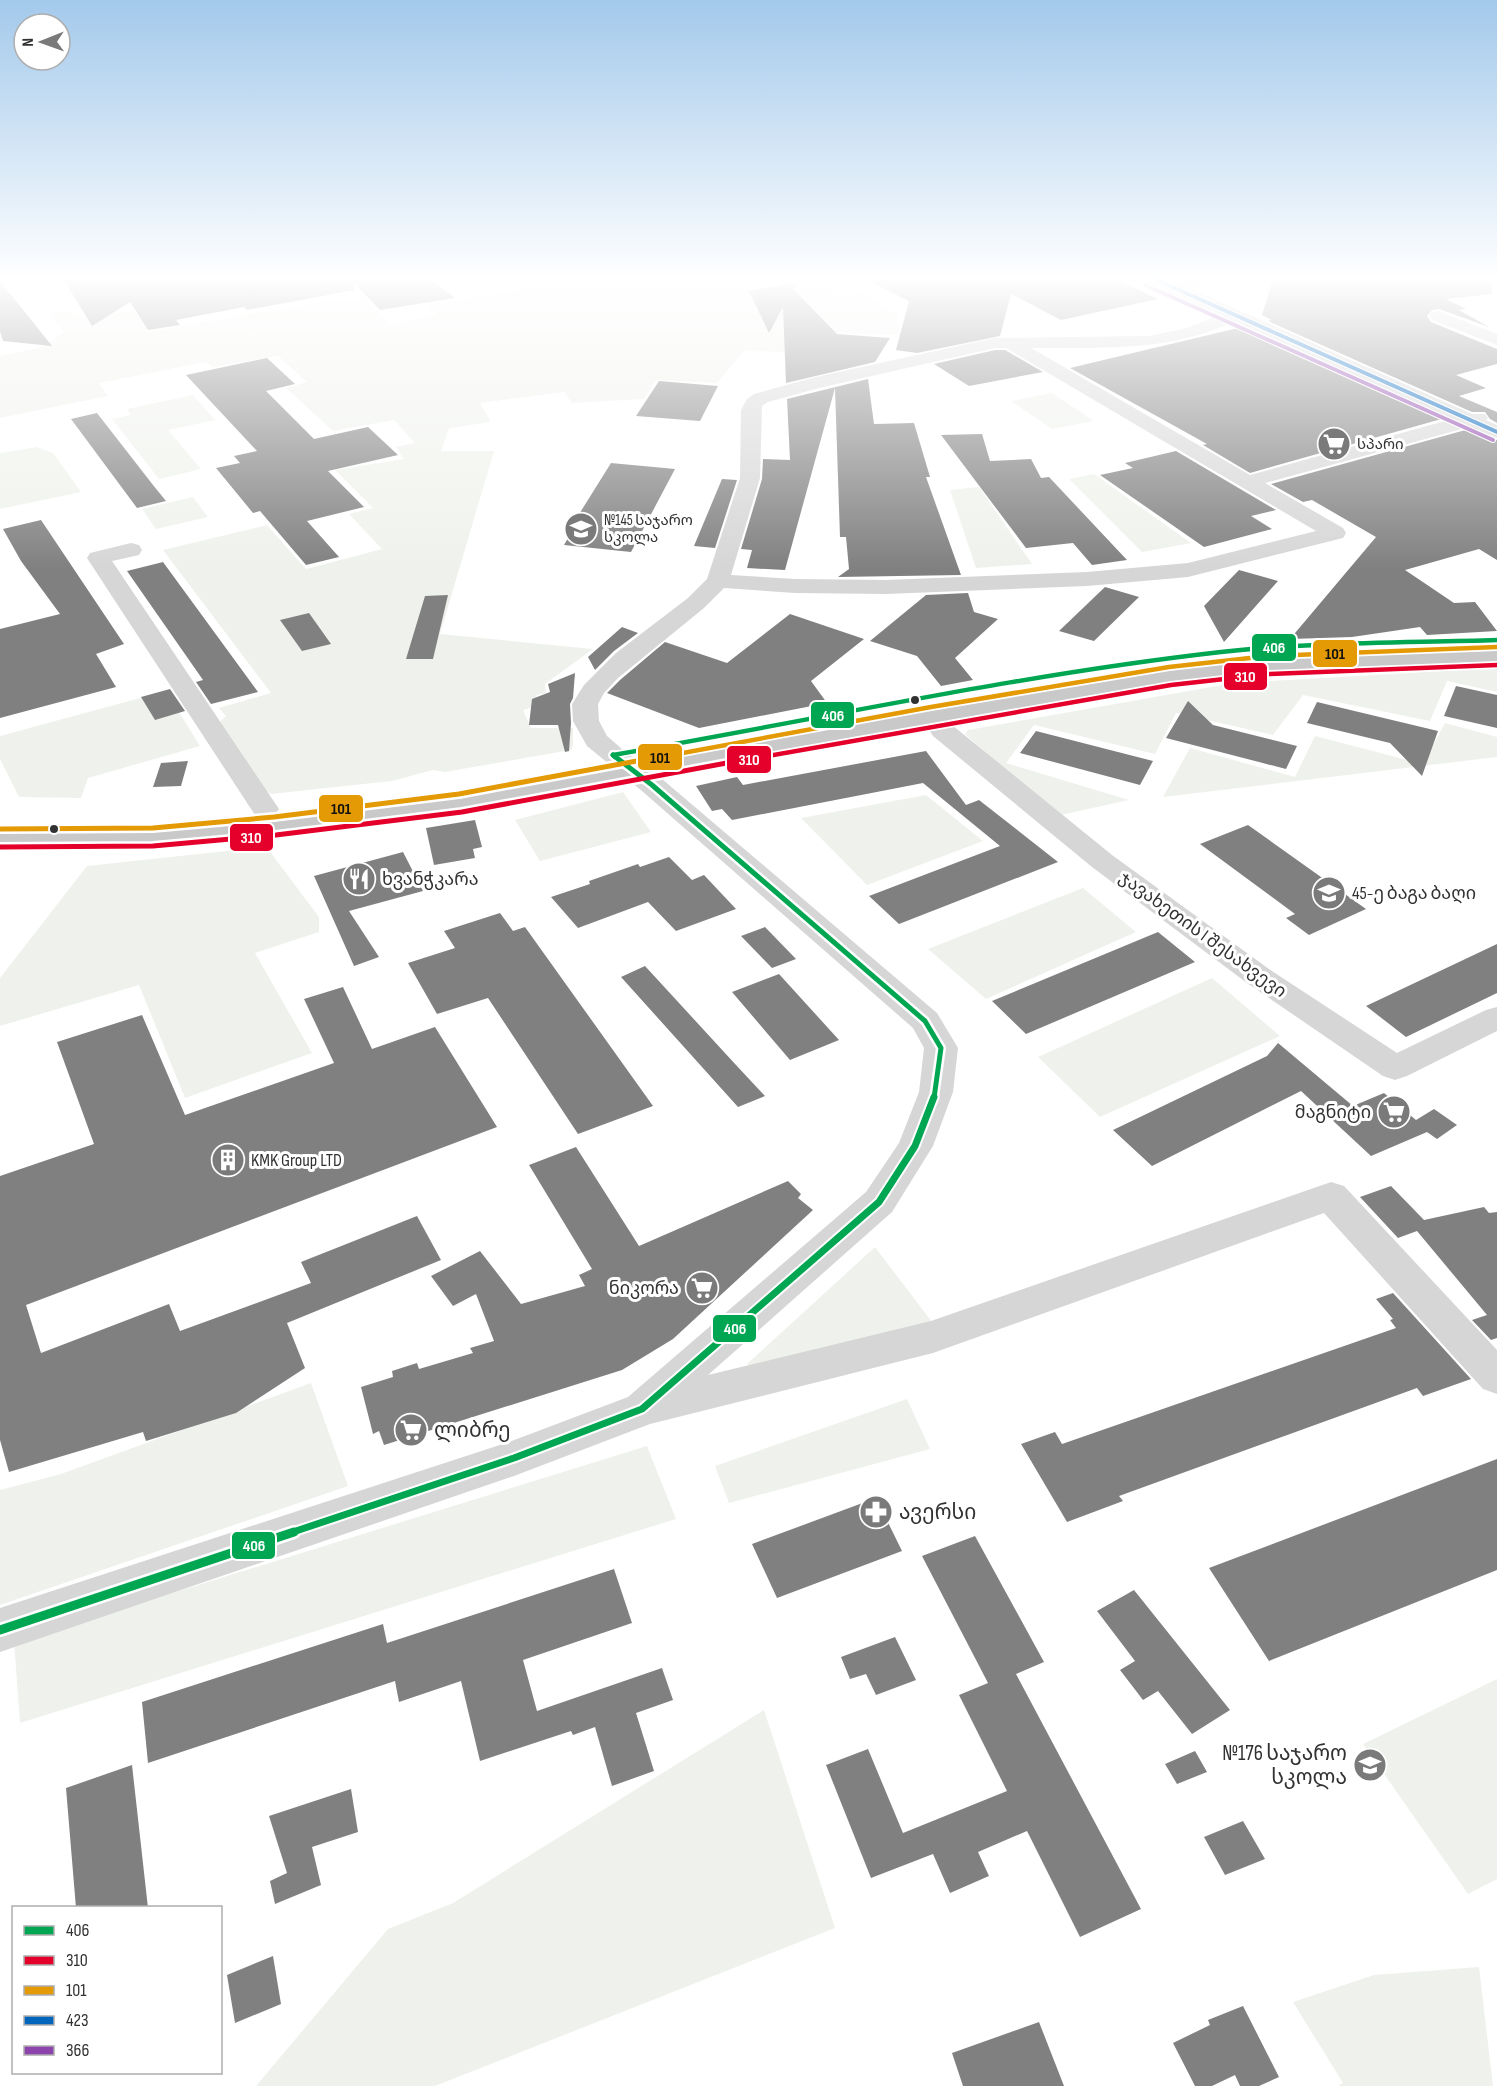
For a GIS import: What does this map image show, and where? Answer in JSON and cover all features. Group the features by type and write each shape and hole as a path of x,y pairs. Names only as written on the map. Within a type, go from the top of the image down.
{"main road":[{"path":"0,838 153,837 275,826 460,803 624,763 1057,675 1186,656 1290,648 1497,640"},
{"path":"0,816 127,817 265,809 624,763 1219,669 1497,656"}],"street":[{"path":"642,1409 879,1202 915,1146 936,1092 941,1048 925,1021 596,741 586,721 585,704 593,690 625,657 696,603 718,581 750,478 754,403 766,396 857,374"},
{"path":"718,581 795,586 886,587 1088,579 1188,570 1335,533 1063,374"},
{"path":"1366,374 1497,432"},
{"path":"1247,482 1497,413"},
{"path":"131,550 98,558 265,809"},
{"name":"ჯავახეთის I შესახვევი","path":"933,716 942,730 1101,861 1258,976 1395,1068 1497,1018"},
{"path":"0,1630 514,1458 642,1409 933,1337 1331,1196 1497,1377"}],"shaded area":[{"path":"0,374 143,374 99,383 108,396 0,418"},
{"path":"298,374 724,374 717,383 656,380 644,399 572,403 564,392 480,403 491,422 449,428 441,451 494,451 440,634 593,649 545,684 546,693 536,695 540,705 523,710 531,728 573,728 571,750 445,772 433,770 392,781 271,794 260,786 219,723 226,716 219,708 271,693 163,550 267,525 306,569 382,549 349,514 373,508 335,470 404,459 396,447 415,443 394,420 333,431 286,388 307,382"},
{"path":"1052,393 1094,421 1052,429 1011,401"},
{"path":"193,395 215,420 168,430 201,469 159,479 112,419 131,415 127,409"},
{"path":"37,447 53,453 81,492 0,509 0,453"},
{"path":"1094,474 1191,543 1142,552 1069,479"},
{"path":"979,487 1032,564 976,568 950,490"},
{"path":"193,497 208,517 156,529 142,509"},
{"path":"1497,668 1497,692 1447,681 1430,721 1303,695 1273,735 1176,713 1155,754 1034,725 1006,763 1129,800 1056,816 965,734 968,730 1234,683"},
{"path":"166,691 200,746 88,778 81,798 19,797 0,759 0,736"},
{"path":"1445,723 1497,737 1497,757 1163,797 1190,748 1295,777 1315,736 1423,764"},
{"path":"623,792 651,832 540,861 515,820"},
{"path":"926,795 983,841 867,885 801,818"},
{"path":"254,848 268,849 319,917 319,932 255,953 312,1053 185,1098 139,985 0,1026 0,978 87,866"},
{"path":"1083,888 1136,932 986,999 928,949"},
{"path":"1212,978 1280,1036 1100,1117 1038,1057"},
{"path":"875,1247 932,1322 757,1374 747,1364"},
{"path":"311,1383 348,1486 0,1605 0,1490 61,1474"},
{"path":"907,1399 930,1449 729,1503 715,1466"},
{"path":"647,1446 676,1519 20,1723 14,1642"},
{"path":"1497,1679 1497,1879 1468,1894 1363,1744"},
{"path":"764,1710 835,1928 435,2086 256,2086 388,1929 453,1903"},
{"path":"1479,1967 1493,2086 1338,2086 1343,2083 1293,2002 1374,1975"}],"building":[{"path":"285,374 295,384 266,391 314,439 368,427 398,455 328,471 364,507 307,521 339,557 306,565 260,511 253,513 216,468 240,463 234,456 257,451 186,375"},
{"path":"786,374 823,374 786,383"},
{"path":"950,374 1031,374 969,386"},
{"path":"1081,374 1348,374 1445,418 1250,473 1203,445 1207,444"},
{"path":"1388,374 1458,374 1456,375 1486,388 1459,396 1497,412 1497,423 1485,412 1472,412"},
{"path":"868,379 874,424 914,423 930,477 926,477 961,575 838,577 849,569 846,537 840,537 835,388 785,570 747,568 752,550 741,549 762,479 763,459 790,460 787,399"},
{"path":"659,381 718,386 700,421 636,416"},
{"path":"97,413 166,501 137,508 71,419"},
{"path":"1469,429 1497,440 1497,560 1479,549 1405,570 1454,603 1475,602 1497,631 1427,635 1420,627 1352,637 1290,639 1376,537 1312,500 1303,502 1271,484"},
{"path":"982,434 990,461 1031,459 1041,478 1049,477 1127,560 1092,565 1073,543 1026,548 941,435"},
{"path":"1176,451 1276,510 1251,516 1272,529 1204,547 1100,475 1133,468 1125,463"},
{"path":"611,463 675,469 631,552 564,545 579,519 576,519"},
{"path":"722,479 737,480 715,548 694,546"},
{"path":"41,520 124,644 96,654 116,687 0,718 0,629 60,614 21,561 3,529"},
{"path":"163,562 258,692 211,704 196,682 203,680 127,571"},
{"path":"1239,570 1278,581 1224,642 1204,606"},
{"path":"1105,587 1139,597 1094,641 1059,631"},
{"path":"968,593 974,612 998,619 955,658 973,680 941,686 917,656 870,641 926,595"},
{"path":"448,595 433,659 406,659 425,596"},
{"path":"309,613 331,644 302,651 280,620"},
{"path":"790,614 864,639 811,681 827,703 699,728 607,693 665,642 727,663"},
{"path":"622,627 638,633 614,651 595,670 588,657"},
{"path":"575,673 573,698 570,704 569,751 565,752 558,725 529,725 532,699 550,692 548,684"},
{"path":"1456,686 1497,695 1497,728 1444,716"},
{"path":"170,689 185,711 155,720 141,697"},
{"path":"1188,701 1213,725 1297,746 1286,769 1166,738"},
{"path":"1317,702 1438,731 1422,776 1390,743 1307,723"},
{"path":"1036,731 1153,761 1140,785 1020,753"},
{"path":"926,751 966,805 979,800 1058,862 899,924 869,896 1000,846 923,783 732,820 722,809 712,811 696,786 737,777 743,785"},
{"path":"188,761 181,786 153,787 161,763"},
{"path":"475,820 482,847 473,849 475,858 434,865 426,828"},
{"path":"1248,825 1366,909 1309,935 1286,918 1295,914 1200,844"},
{"path":"403,852 423,891 349,911 379,957 354,966 314,876"},
{"path":"669,857 692,880 704,875 736,909 676,931 648,902 578,928 551,897 638,864 640,867"},
{"path":"500,913 513,931 525,927 653,1106 578,1134 488,998 437,1014 408,963 455,948 444,931"},
{"path":"765,927 796,959 772,968 741,936"},
{"path":"1158,932 1195,962 1026,1034 992,1001"},
{"path":"1497,944 1497,993 1406,1037 1366,1006"},
{"path":"645,966 765,1096 738,1107 621,977"},
{"path":"779,974 839,1040 790,1060 732,992"},
{"name":"KMK Group LTD","path":"343,987 372,1049 435,1027 497,1127 26,1305 41,1353 169,1304 180,1331 311,1283 301,1262 417,1216 441,1260 287,1323 305,1368 236,1413 146,1441 143,1432 9,1472 0,1440 0,1176 94,1144 57,1042 142,1015 185,1115 334,1063 304,999"},
{"path":"1278,1043 1353,1106 1384,1093 1416,1120 1434,1109 1457,1125 1437,1139 1427,1132 1371,1156 1301,1091 1152,1166 1113,1130 1267,1056"},
{"path":"576,1147 639,1246 788,1181 801,1194 798,1198 813,1210 673,1339 622,1370 384,1445 379,1431 373,1434 361,1387 393,1377 392,1371 417,1363 419,1369 473,1353 470,1348 494,1341 476,1294 453,1306 431,1276 480,1251 521,1304 585,1286 579,1275 592,1269 529,1165"},
{"path":"1391,1186 1424,1220 1484,1207 1489,1213 1497,1212 1497,1338 1491,1340 1472,1320 1487,1315 1417,1231 1398,1238 1360,1197"},
{"path":"1393,1293 1471,1379 1423,1396 1417,1388 1119,1496 1123,1501 1067,1522 1021,1444 1055,1432 1062,1444 1396,1328 1390,1320 1393,1319 1376,1299"},
{"path":"1497,1459 1497,1570 1269,1661 1209,1568"},
{"path":"876,1498 902,1551 777,1598 752,1544"},
{"path":"975,1536 1044,1662 1016,1674 1141,1909 1080,1937 1027,1831 978,1852 989,1876 950,1893 933,1854 871,1878 826,1765 868,1749 903,1833 1007,1791 959,1695 988,1683 922,1556"},
{"path":"614,1569 632,1623 523,1660 537,1711 662,1668 673,1700 636,1713 654,1771 612,1786 595,1727 573,1735 571,1731 480,1761 461,1681 399,1702 395,1681 148,1763 142,1702 383,1624 387,1643"},
{"path":"1134,1590 1230,1710 1192,1734 1158,1691 1143,1700 1120,1670 1135,1661 1097,1611"},
{"path":"895,1637 916,1680 876,1695 866,1674 850,1679 841,1657"},
{"path":"1195,1751 1207,1772 1177,1784 1165,1764"},
{"path":"132,1765 148,1906 76,1906 66,1788"},
{"path":"351,1789 358,1832 312,1847 321,1885 275,1904 270,1881 287,1873 269,1816"},
{"path":"1243,1821 1265,1859 1225,1875 1204,1837"},
{"path":"273,1956 281,2004 235,2023 227,1975"},
{"path":"1243,2006 1279,2077 1259,2086 1240,2086 1235,2075 1212,2086 1195,2086 1173,2043 1210,2025 1208,2020"},
{"path":"1039,2022 1064,2086 963,2086 952,2053"}],"transit line":[{"name":"366","path":"1346,374 1493,440"},
{"name":"423","path":"1368,374 1497,432"},
{"name":"406","path":"613,755 1068,673 1221,652 1290,646 1497,640"},
{"name":"101","path":"0,829 153,828 274,817 459,794 931,707 1169,667 1268,656 1497,647"},
{"name":"310","path":"0,847 153,846 276,835 462,812 935,725 1171,685 1269,674 1497,665"},
{"name":"406","path":"0,1630 514,1458 642,1409 879,1202 915,1146 936,1092 941,1048 925,1021 652,785 613,755"}],"place":[{"name":"სპარი","path":"1334,444"},
{"name":"№145 საჯარო სკოლა","path":"581,529"},
{"name":"ხვანჭკარა","path":"359,879"},
{"name":"45-ე ბაგა ბაღი","path":"1329,893"},
{"name":"მაგნიტი","path":"1394,1112"},
{"name":"KMK Group LTD","path":"228,1160"},
{"name":"ნიკორა","path":"702,1288"},
{"name":"ლიბრე","path":"411,1430"},
{"name":"ავერსი","path":"876,1512"},
{"name":"№176 საჯარო სკოლა","path":"1370,1765"}]}
